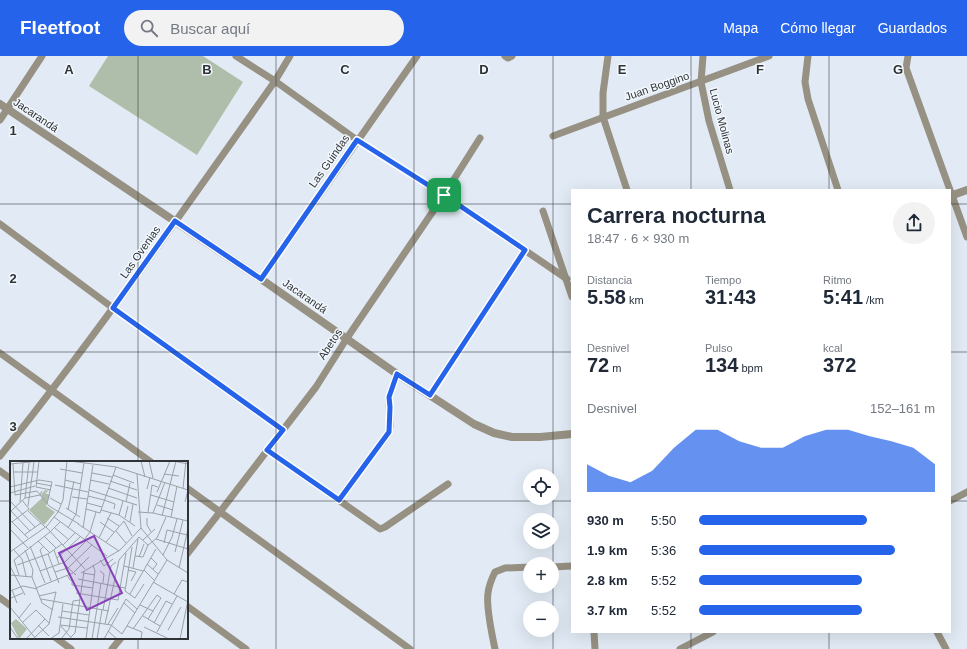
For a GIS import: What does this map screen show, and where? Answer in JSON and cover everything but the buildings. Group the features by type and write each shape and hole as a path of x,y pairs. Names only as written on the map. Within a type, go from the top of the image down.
{"street":[{"path":"0,120 42,56"},
{"path":"236,56 275,81 357,140 444,195 567,279"},
{"name":"Las Ovenias","path":"0,456 52,391 113,308 275,81 290,56"},
{"name":"Las Guindas","path":"261,279 417,56"},
{"path":"505,56 508,58 512,56"},
{"path":"608,56 603,93 603,116 627,189"},
{"name":"Lucio Molinas","path":"703,56 701,82 711,127 730,189"},
{"name":"Juan Boggino","path":"552,136 603,116 770,56"},
{"path":"808,56 805,82 808,99 838,189"},
{"path":"908,56 906,68 949,189"},
{"name":"Jacarandá","path":"0,104 261,279 397,374 474,424 494,433 512,437 540,437 571,434"},
{"name":"Abetos","path":"188,553 316,387 347,338 444,195 480,138"},
{"path":"967,190 951,196 967,237"},
{"path":"543,211 571,293"},
{"path":"0,224 113,308 283,430"},
{"path":"430,395 525,250"},
{"path":"0,353 150,461"},
{"path":"339,500 389,432 389,397 397,374"},
{"path":"267,450 380,529 448,484"},
{"path":"0,471 10,478"},
{"path":"188,489 410,649"},
{"path":"951,500 967,492"},
{"path":"559,567 571,566"},
{"path":"495,649 488,603 488,593 491,580 495,572 505,568 523,567"},
{"path":"0,598 10,605"},
{"path":"188,607 246,649"},
{"path":"594,633 595,649"},
{"path":"680,649 711,633"},
{"path":"938,633 946,649"},
{"path":"57,639 71,649"},
{"path":"112,649 120,639"}],"green space":[{"path":"108,56 203,56 243,82 197,155 89,86"}],"route":[{"path":"357,140 444,195 525,250 430,395 397,374 389,397 389,432 339,500 267,450 283,430 113,308 175,221 261,279 357,140"}]}
